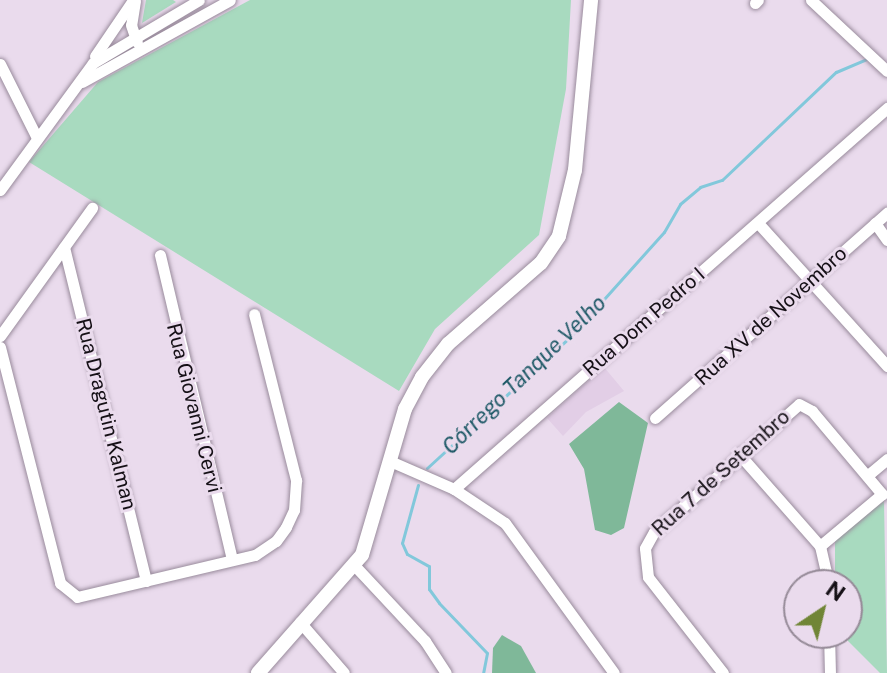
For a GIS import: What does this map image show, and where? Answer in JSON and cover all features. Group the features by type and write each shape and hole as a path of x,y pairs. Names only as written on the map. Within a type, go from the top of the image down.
{"street":[{"path":"75,87 127,54 230,0"},
{"path":"258,673 300,622 355,566 371,531 405,409 434,362 541,263 559,236 575,170 591,0"},
{"path":"811,0 887,71"},
{"path":"83,74 108,50 193,1"},
{"path":"130,2 134,35 142,46"},
{"path":"0,190 75,87 130,2"},
{"path":"108,50 118,21"},
{"path":"108,50 127,54"},
{"path":"0,64 37,138"},
{"name":"Rua Dom Pedro I","path":"454,489 887,108"},
{"path":"0,336 92,208"},
{"name":"Rua XV de Novembro","path":"655,418 887,213"},
{"path":"758,223 887,366"},
{"path":"875,223 887,240"},
{"name":"Rua Dragutin Kalman","path":"64,247 146,581"},
{"name":"Rua Giovanni Cervi","path":"160,255 232,560"},
{"path":"0,348 63,588 77,597 232,560 276,541 296,498 254,314"},
{"name":"Rua 7 de Setembro","path":"723,673 648,577 645,548 654,532 792,408 803,404 868,475"},
{"path":"739,454 820,546 825,569"},
{"path":"820,546 884,496 868,475 887,459"},
{"path":"390,461 454,489 487,509 519,538 614,673"},
{"path":"355,566 425,641 446,673"},
{"path":"300,622 344,673"},
{"path":"829,649 830,673"}],"shaded area":[{"path":"604,367 624,391 586,412 563,436 547,418"}],"green space":[{"path":"146,0 173,0 176,2 142,23"},
{"path":"250,0 571,0 566,89 539,235 435,329 399,391 29,162 98,82"},
{"path":"619,402 648,423 624,528 611,535 595,530 584,469 569,444"},
{"path":"884,501 887,673 880,673 856,649 863,649 863,569 835,569 835,539"},
{"path":"502,635 521,646 536,673 492,673 493,648"}],"waterway":[{"name":"Córrego Tanque Velho","path":"427,468 570,337 664,232 680,204 700,187 722,180 836,72 866,59"},
{"name":"Córrego Tanque Velho","path":"418,485 402,543 407,554 429,566 429,589 439,603 487,653 483,673"}]}
